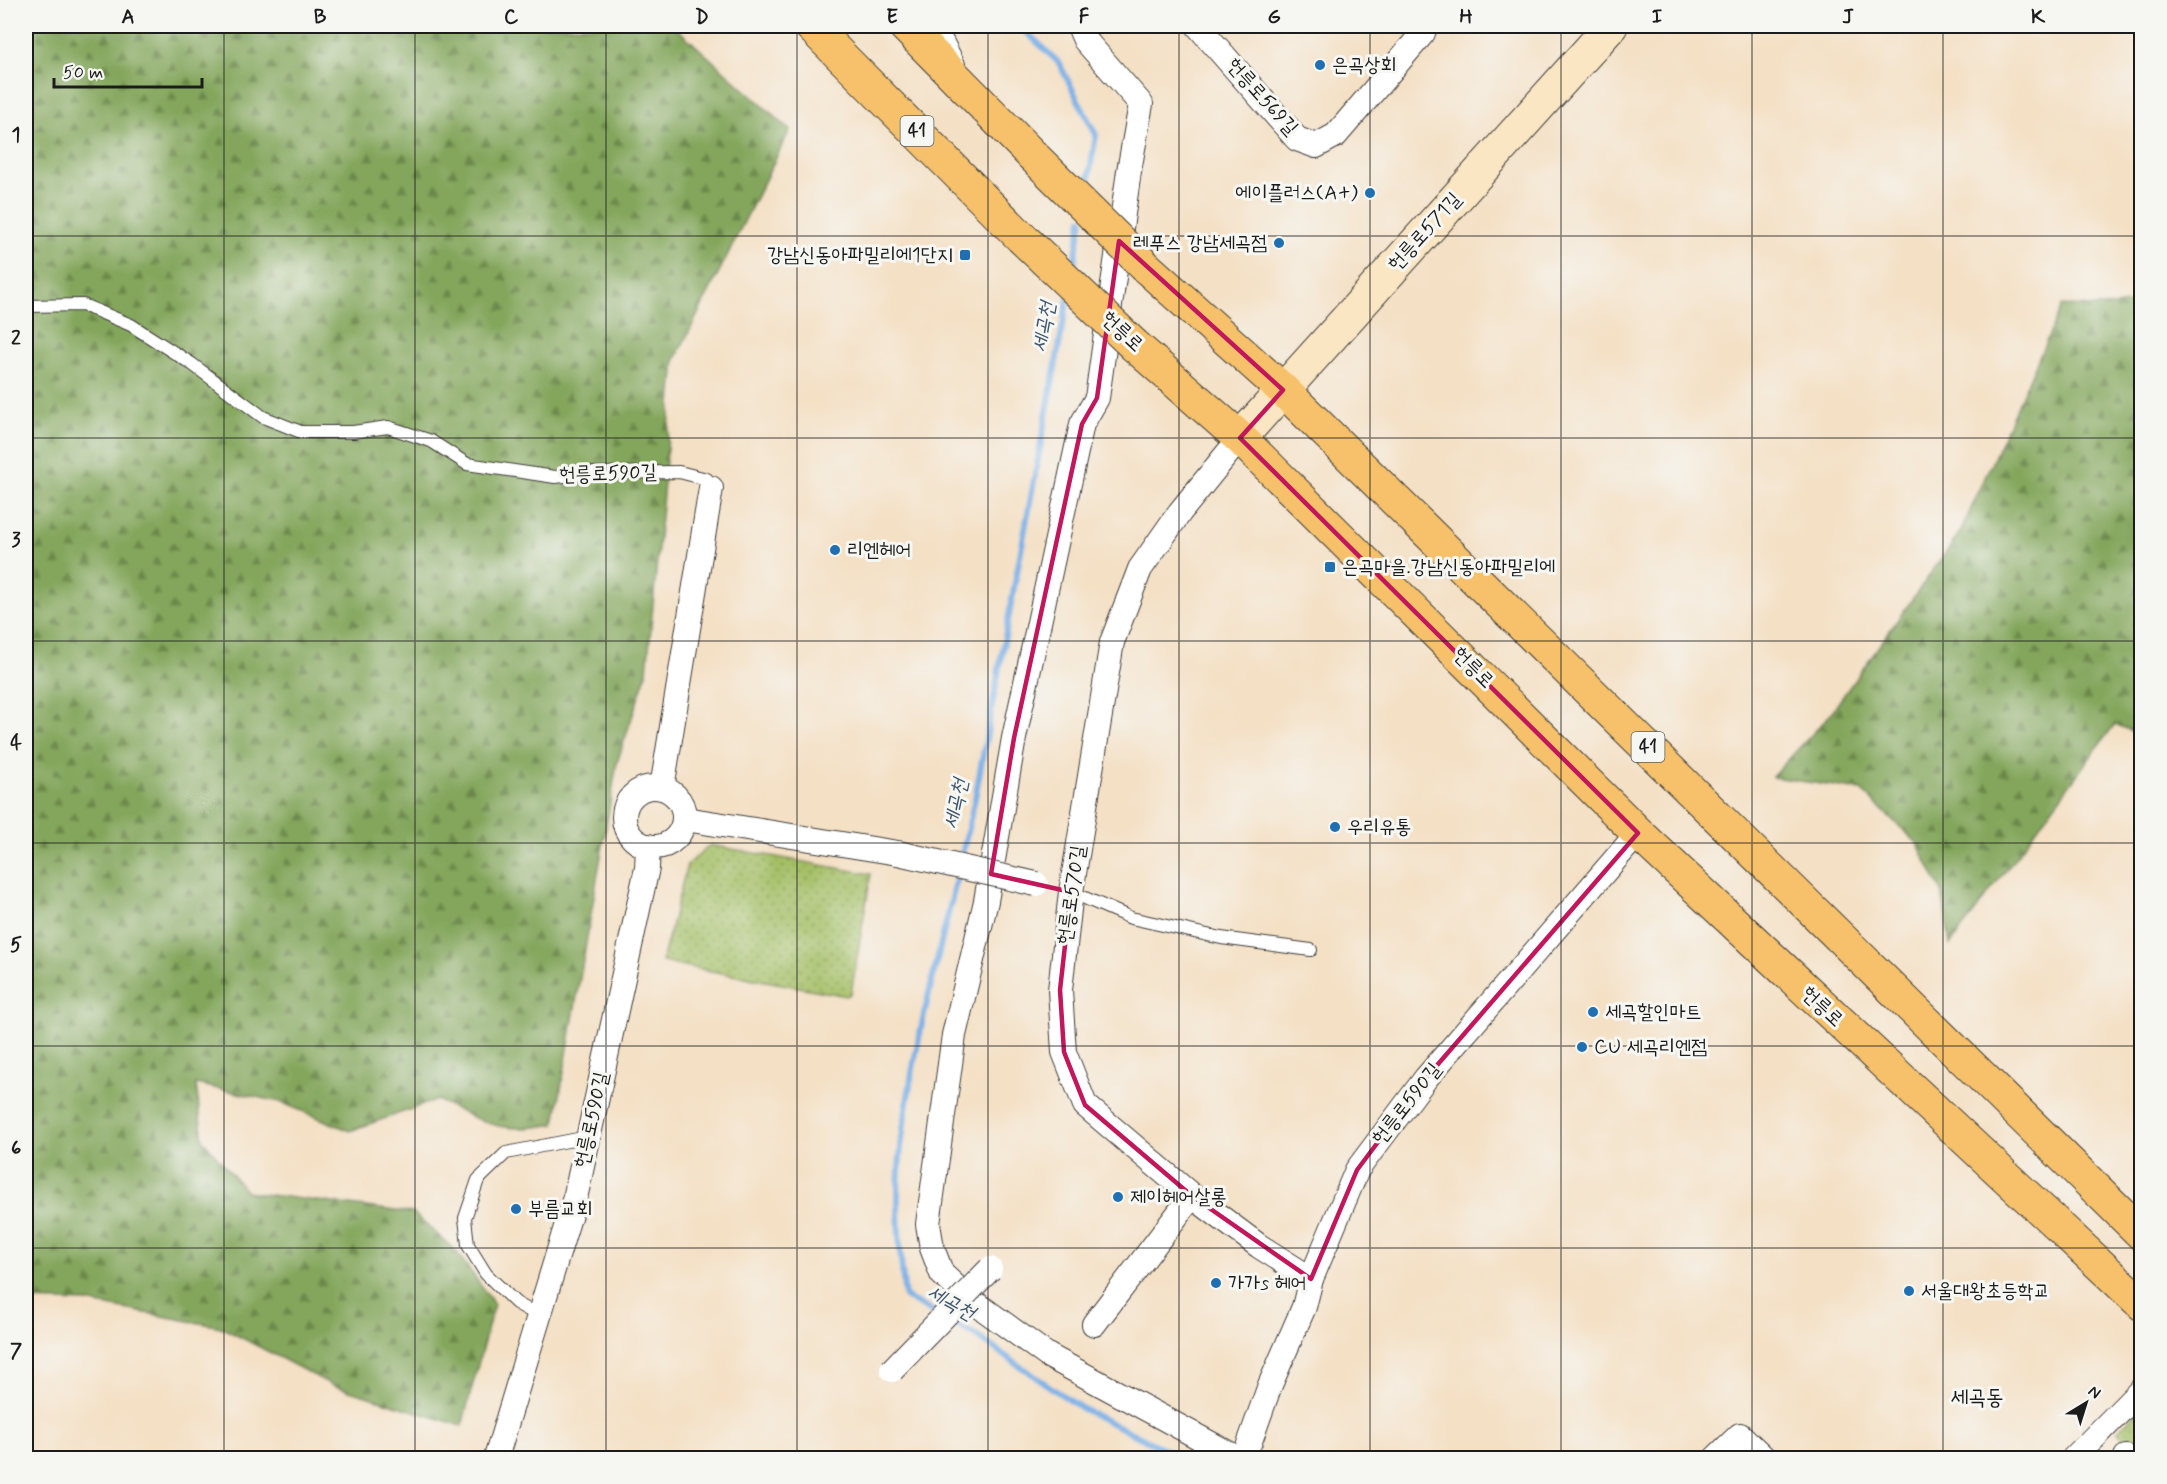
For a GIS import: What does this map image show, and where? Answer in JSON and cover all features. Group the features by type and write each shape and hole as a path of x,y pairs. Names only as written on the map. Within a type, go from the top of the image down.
{"main road":[{"name":"헌릉로","path":"812,26 1021,237 1134,345 1240,438 1638,833 2142,1304"},
{"name":"41","path":"905,26 1147,268 1283,390 2142,1234"}],"street":[{"path":"933,26 963,83"},
{"path":"1079,26 1085,39 1141,104 1129,171 1098,398 1082,424 1014,738 986,902 954,1035 928,1224 932,1248 942,1274 967,1297 1047,1355 1237,1458"},
{"name":"헌릉로569길","path":"1198,26 1297,140 1316,146 1336,135 1423,33 1425,26"},
{"name":"헌릉로571길","path":"1240,438 1611,26"},
{"name":"헌릉로570길","path":"1240,438 1180,512 1140,569 1116,632 1071,892 1060,990 1064,1052 1085,1105 1192,1196 1259,1245 1311,1279"},
{"name":"헌릉로590길","path":"662,788 711,488"},
{"path":"662,788 678,799 686,819 676,840 658,848 638,843 627,830 625,809 632,795 641,789 662,788"},
{"path":"686,819 898,853 1071,892"},
{"name":"헌릉로590길","path":"1244,1458 1304,1307 1311,1279 1357,1170 1425,1078 1638,833"},
{"name":"헌릉로590길","path":"496,1458 576,1194 647,868 648,846"},
{"path":"1094,1324 1192,1196"},
{"path":"892,1370 990,1269"},
{"path":"2074,1458 2142,1389"},
{"path":"1716,1458 1740,1435 1764,1458"}],"lane":[{"name":"헌릉로590길","path":"26,306 83,305 131,325 192,364 263,417 301,432 353,432 388,427 431,441 467,464 555,477 591,473 679,472 707,479 711,488"},
{"path":"1071,892 1131,918 1221,938 1311,950"},
{"path":"539,1316 516,1303 486,1274 468,1245 465,1218 478,1180 506,1153 588,1137"}],"highlighted area":[{"path":"1119,241 1283,390 1240,438 1638,833 1426,1078 1357,1170 1311,1279 1192,1196 1085,1105 1064,1052 1060,990 1071,892 991,874 1014,738 1082,424 1097,398"}],"green space":[{"path":"26,26 674,26 790,130 675,360 647,672 617,763 555,1124 519,1128 493,1125 437,1100 350,1131 280,1102 196,1084 203,1140 247,1192 413,1213 456,1251 494,1304 462,1426 334,1386 221,1327 86,1302 26,1300"},
{"path":"2141,302 2141,735 2115,724 1950,945 1942,892 1917,843 1861,790 1772,777 1828,717 1961,531 2062,306 2106,307"},
{"path":"710,845 871,874 851,993 847,996 662,962 687,865"},
{"path":"2141,1407 2141,1455 2117,1432"}],"waterway":[{"name":"세곡천","path":"1020,26 1059,63 1096,135 1086,194"},
{"name":"세곡천","path":"1073,271 1082,219"},
{"name":"세곡천","path":"960,863 975,798 1068,298"},
{"name":"세곡천","path":"937,1314 905,1297 899,1233 898,1185 908,1094 915,1057 958,873"},
{"name":"세곡천","path":"949,1321 975,1335 1081,1408 1182,1458"}],"place":[{"name":"은곡상회","path":"1320,65"},
{"name":"에이플러스(A+)","path":"1370,193"},
{"name":"레푸스 강남세곡점","path":"1279,243"},
{"name":"강남신동아파밀리에1단지","path":"965,255"},
{"name":"리엔헤어","path":"835,550"},
{"name":"은곡마을.강남신동아파밀리에","path":"1330,567"},
{"name":"우리유통","path":"1335,827"},
{"name":"세곡할인마트","path":"1593,1012"},
{"name":"CU 세곡리엔점","path":"1582,1047"},
{"name":"제이헤어살롱","path":"1118,1197"},
{"name":"부름교회","path":"516,1209"},
{"name":"가가s 헤어","path":"1216,1283"},
{"name":"서울대왕초등학교","path":"1909,1291"}],"district":[{"name":"세곡동","path":"1977,1398"}]}
